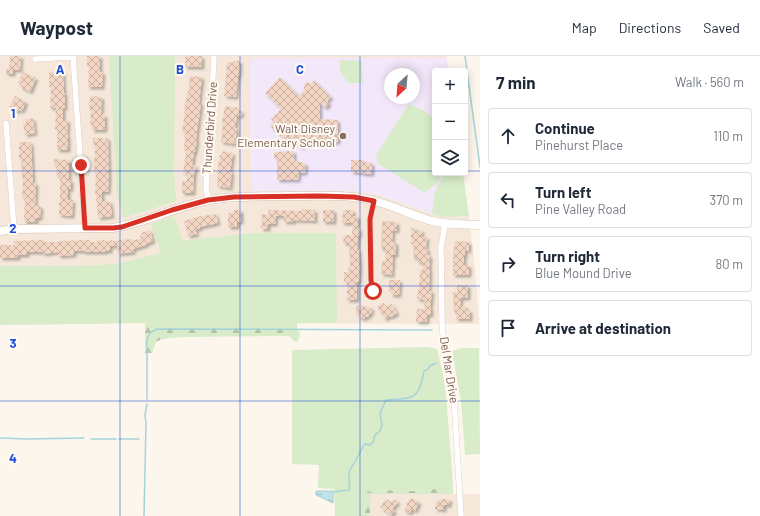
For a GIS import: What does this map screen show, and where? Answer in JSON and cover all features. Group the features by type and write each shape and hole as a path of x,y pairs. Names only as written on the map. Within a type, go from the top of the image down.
{"street":[{"path":"35,59 73,56 85,228"},
{"name":"Thunderbird Drive","path":"208,200 206,187 214,56"},
{"path":"6,123 14,230"},
{"path":"0,231 122,227 172,210 208,200 234,197 354,197 374,201 445,224 480,225"},
{"path":"373,291 371,280 370,219 374,201"},
{"name":"Del Mar Drive","path":"445,224 441,247 442,323 444,346 454,398 461,516"}],"shaded area":[{"path":"0,56 447,56 447,58 250,58 251,191 353,191 376,194 441,217 469,216 479,324 145,323 0,325"},
{"name":"Walt Disney Elementary School","path":"250,58 447,58 449,68 432,68 432,176 463,176 469,216 441,217 376,194 353,191 251,191"},
{"path":"370,494 480,494 480,516 370,516"}],"green space":[{"path":"109,56 175,56 174,173 176,201 124,218 117,195"},
{"path":"340,60 362,61 363,83 348,83 340,71"},
{"path":"409,104 425,111 432,117 432,176 442,176 436,184 425,193 377,163 376,155"},
{"path":"444,176 463,176 469,216 441,217 432,214 434,196 438,184"},
{"path":"174,216 183,241 252,233 336,233 337,323 0,325 0,266 76,266 115,264 161,253 151,224"},
{"path":"145,323 297,323 297,329 300,334 299,339 296,342 291,337 286,336 182,337 162,339 156,342 152,353 145,353"},
{"path":"428,347 437,349 443,374 446,394 453,490 371,491 367,492 363,510 364,516 335,516 334,489 318,488 319,465 292,464 292,350"},
{"path":"461,348 479,348 480,454 465,455 461,401 452,351"},
{"path":"438,489 453,490 453,494 370,494 370,516 364,516 363,510 367,492 373,490 413,491"}],"water":[{"path":"316,491 333,491 333,503 316,495"}],"building":[{"path":"10,56 21,56 20,70 13,70 13,74 6,74 6,69 9,69"},
{"path":"87,56 100,56 100,72 103,72 102,87 88,87 89,67 87,67"},
{"path":"185,56 202,56 202,67 185,67"},
{"path":"234,61 240,61 236,97 224,96 227,62 233,63"},
{"path":"63,71 65,108 63,108 63,120 68,120 68,150 57,150 57,129 55,129 56,108 50,108 51,87 49,87 49,72"},
{"path":"23,72 36,78 30,92 20,87 21,84 18,83"},
{"path":"190,76 202,77 199,103 201,103 197,139 192,165 196,166 193,193 182,193 182,181 187,181 187,173 183,173 186,151 184,151 185,133 182,132 184,109 188,94"},
{"path":"280,77 299,96 305,89 303,86 307,82 310,84 314,80 331,97 327,101 329,104 325,108 320,103 320,119 338,120 338,142 302,143 302,148 290,138 287,142 270,126 274,122 271,119 281,109 265,93"},
{"path":"15,96 26,102 22,111 18,110 17,112 9,107"},
{"path":"90,96 102,97 101,114 105,115 105,130 92,130 92,124 90,124 91,110 89,110"},
{"path":"225,106 238,108 237,110 242,111 241,116 237,115 235,144 221,142 222,122"},
{"path":"33,118 35,133 25,135 23,123 26,123 25,119"},
{"path":"93,138 108,138 108,192 102,192 102,202 110,201 112,216 98,218 95,195 96,174 94,174 95,145 93,145"},
{"path":"19,142 31,142 33,183 36,183 35,206 41,206 40,218 36,218 36,222 24,222 25,198 22,198 23,178 21,158 19,158"},
{"path":"222,151 233,153 230,172 232,172 230,188 217,186 218,166"},
{"path":"294,151 294,159 297,162 306,164 305,173 299,173 298,180 277,180 277,158 274,158 274,152"},
{"path":"54,159 69,160 69,180 71,180 71,189 68,189 68,200 73,200 72,216 59,215 60,175 56,175 57,166 54,166"},
{"path":"351,160 364,160 364,162 372,163 372,174 351,172"},
{"path":"302,209 315,210 315,221 294,220 293,222 284,222 284,216 276,216 275,224 268,224 268,229 261,229 262,214 268,215 269,210 302,211"},
{"path":"234,210 241,210 241,222 237,222 237,227 228,227 228,213 234,213"},
{"path":"323,210 334,210 334,222 323,222"},
{"path":"343,210 353,210 353,216 358,216 357,228 360,229 357,249 359,249 360,268 359,282 357,282 357,300 347,300 347,281 344,281 344,272 348,272 348,268 350,269 349,243 343,243 344,235 352,235 353,223 342,223"},
{"path":"216,214 218,223 200,227 195,230 197,234 188,236 184,221"},
{"path":"382,221 397,222 397,231 393,230 392,242 396,242 396,255 393,255 392,275 381,274 382,261 385,261 386,249 381,249"},
{"path":"411,228 415,230 422,230 421,237 427,237 427,255 430,255 429,291 432,291 430,308 431,315 427,315 427,322 416,322 417,309 424,309 425,300 417,299 420,270 422,270 423,262 417,262 418,258 413,258 414,244 411,244"},
{"path":"150,230 153,241 133,249 134,252 118,254 117,246 110,246 110,251 105,252 74,251 74,255 58,256 58,252 43,254 43,252 27,252 27,255 18,255 18,258 0,258 0,245 14,245 14,241 43,240 44,242 58,242 89,240 89,242 97,242 97,240 112,241 132,239 132,241 141,238 141,233"},
{"path":"455,241 469,242 469,251 465,250 464,265 469,265 469,275 453,275"},
{"path":"389,280 400,280 399,295 391,295 391,291 389,291"},
{"path":"457,285 468,285 468,298 461,298 460,306 466,306 466,310 470,310 470,319 456,319 456,313 454,312 453,292 457,292"},
{"path":"384,303 386,307 392,304 397,313 385,319 377,307"},
{"path":"357,305 372,308 371,314 369,314 368,317 365,317 365,319 358,317 358,314 355,313"},
{"path":"411,498 419,502 415,511 412,509 410,513 404,511 409,499 411,500"},
{"path":"386,499 391,502 394,499 398,502 392,509 395,511 391,515 380,507"},
{"path":"439,499 450,499 449,505 444,505 444,510 435,509 436,501 439,502"}],"waterway":[{"path":"465,56 480,167"},
{"path":"147,399 147,339 150,333 157,329 432,330"},
{"path":"333,492 349,490 349,472 364,445 370,445 376,434 380,431 382,425 380,413 386,400 403,399 413,396 420,388 424,371 436,363"},
{"path":"144,516 145,415 147,404"},
{"path":"0,438 84,438"},
{"path":"91,439 116,439"},
{"path":"119,439 139,439"}],"place":[{"name":"Walt Disney Elementary School","path":"343,136"}],"route":[{"path":"81,165 85,228 122,227 172,210 208,200 234,197 354,197 374,201 370,219 371,280 373,291"}]}
